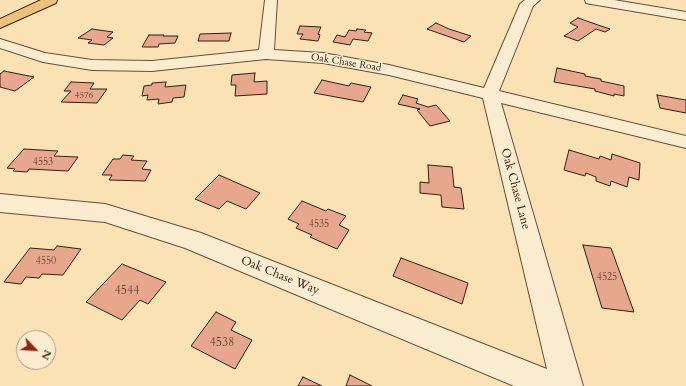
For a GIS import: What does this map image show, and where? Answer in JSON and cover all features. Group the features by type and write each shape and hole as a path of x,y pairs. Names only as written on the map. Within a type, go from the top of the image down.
{"main road":[{"path":"0,10 24,0"},
{"path":"0,24 51,0"}],"street":[{"path":"266,54 271,0"},
{"path":"490,93 527,4 534,0"},
{"path":"591,0 686,16"},
{"name":"Oak Chase Road","path":"0,43 43,57 92,65 152,66 266,54 323,58 389,70 490,93 686,142"},
{"name":"Oak Chase Lane","path":"490,93 567,386"},
{"name":"Oak Chase Way","path":"0,203 105,213 192,240 551,386"}],"building":[{"path":"578,18 610,29 605,32 596,29 578,41 564,36 578,27 570,23"},
{"path":"436,23 471,36 464,42 427,29"},
{"path":"300,26 321,27 318,34 320,35 318,41 300,39 303,34 297,34"},
{"path":"92,29 113,32 107,37 113,38 104,45 88,43 92,40 78,38"},
{"path":"357,29 366,30 364,32 372,33 368,41 353,39 350,45 333,42 337,35 345,37 349,30 356,31"},
{"path":"231,33 229,41 198,41 200,34"},
{"path":"149,35 178,36 175,43 159,44 158,47 142,47"},
{"path":"557,68 585,74 585,76 601,79 601,81 624,86 624,96 614,94 614,96 595,91 595,89 554,82"},
{"path":"4,71 34,77 15,91 0,87 0,74"},
{"path":"255,73 254,82 267,81 267,94 235,96 236,85 231,85 232,75"},
{"path":"322,80 349,86 351,83 371,87 363,102 314,93"},
{"path":"71,82 94,83 90,89 107,89 97,103 61,102 71,91 64,91"},
{"path":"166,82 165,87 186,85 184,97 173,98 172,102 158,104 159,99 147,100 148,95 142,96 144,86 152,85 152,83"},
{"path":"403,95 418,99 416,103 428,107 436,105 450,121 430,126 417,110 420,109 398,104"},
{"path":"657,95 686,100 686,113 660,108"},
{"path":"24,149 58,151 54,156 78,157 68,171 29,169 27,172 13,171 15,169 7,168"},
{"path":"569,150 599,159 600,156 611,160 612,154 640,163 639,180 629,177 627,187 611,181 610,186 596,181 596,177 586,173 585,176 564,170"},
{"path":"123,155 134,156 131,160 147,161 142,169 151,170 145,181 109,180 112,175 102,175 113,159 120,159"},
{"path":"428,165 452,167 454,187 461,188 464,209 442,207 441,195 420,193 420,182 429,183"},
{"path":"219,175 260,193 246,209 227,201 219,209 195,199"},
{"path":"302,201 326,211 328,209 346,216 339,225 349,230 337,249 310,237 312,235 296,228 299,224 288,219"},
{"path":"583,245 611,248 634,312 602,308"},
{"path":"57,246 81,249 63,275 42,274 39,278 26,277 21,284 4,282 30,248 54,250"},
{"path":"401,258 468,283 462,304 393,276"},
{"path":"122,264 166,282 148,304 140,300 122,320 86,302"},
{"path":"216,312 236,322 231,330 252,340 235,369 191,346"},
{"path":"350,375 372,386 346,386"},
{"path":"303,377 322,386 298,386"}]}
